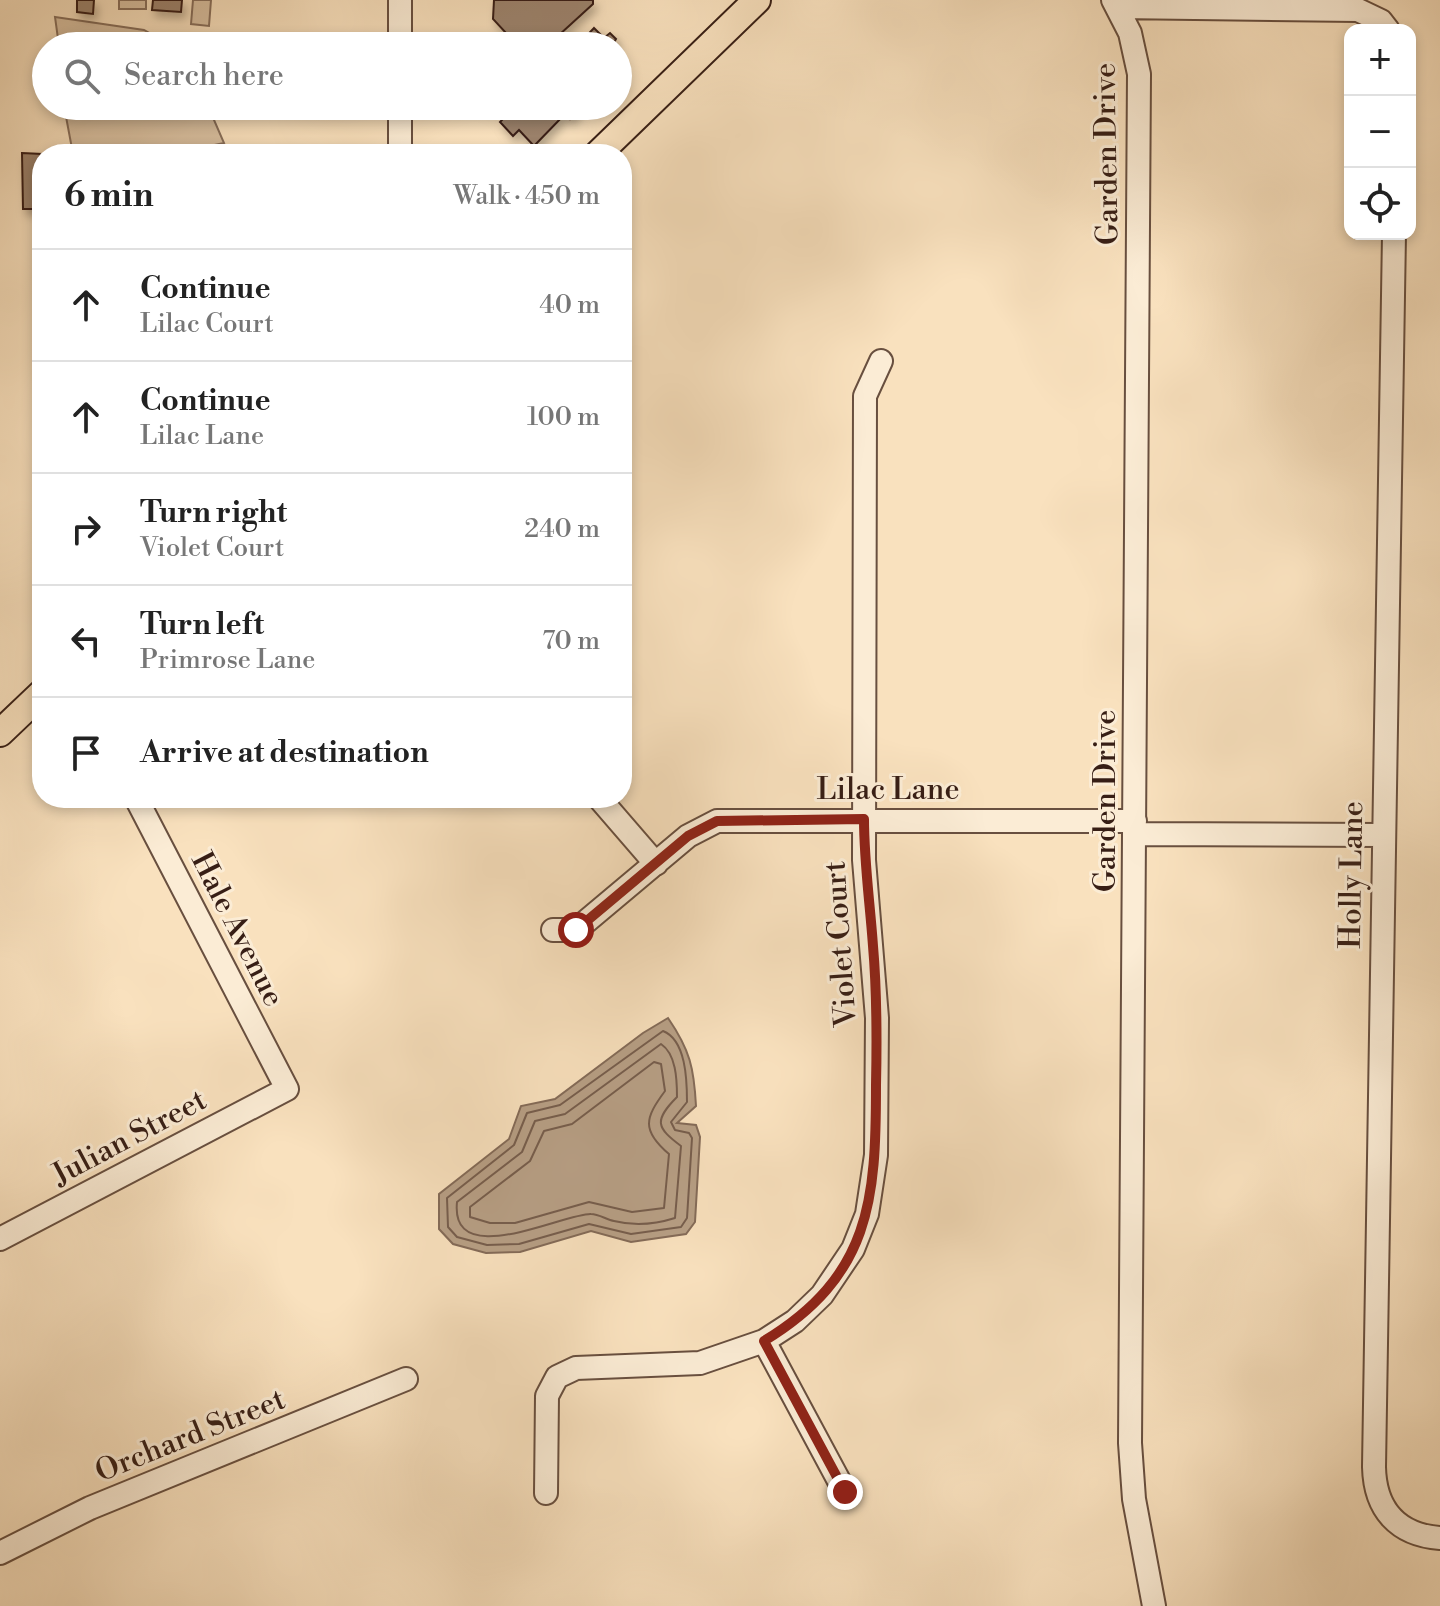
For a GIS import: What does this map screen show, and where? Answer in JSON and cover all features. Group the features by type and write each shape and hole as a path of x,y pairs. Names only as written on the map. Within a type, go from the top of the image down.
{"main road":[{"path":"608,144 757,0"},
{"path":"0,733 32,703"}],"street":[{"path":"400,0 400,32"},
{"path":"1116,4 1358,10 1383,24"},
{"name":"Garden Drive","path":"1116,4 1130,33 1139,74 1131,1453 1134,1499 1154,1606"},
{"path":"400,120 400,144"},
{"name":"Holly Lane","path":"1394,240 1374,1483 1389,1514 1409,1533 1440,1538"},
{"name":"Violet Court","path":"546,1493 547,1396 557,1377 567,1370 691,1365 736,1354 764,1341 802,1315 834,1281 857,1241 872,1196 876,1155 877,1018 864,819 865,396 881,361"},
{"name":"Hale Avenue","path":"141,808 287,1089"},
{"path":"608,808 656,864"},
{"name":"Lilac Lane","path":"553,930 576,930 699,828 717,821 864,819 1382,835"},
{"name":"Julian Street","path":"0,1239 287,1089"},
{"path":"764,1341 845,1492"},
{"name":"Orchard Street","path":"0,1553 90,1508 406,1379"}],"shaded area":[{"path":"119,0 146,0 146,9 119,9"},
{"path":"193,0 211,0 209,26 191,24"},
{"path":"55,17 148,32 57,32"},
{"path":"67,120 214,120 224,143 219,144 71,144"}],"water":[{"path":"668,1018 686,1050 695,1093 696,1106 677,1123 696,1125 700,1137 695,1222 686,1234 631,1242 591,1231 520,1252 486,1253 453,1244 439,1229 439,1194 509,1139 521,1106 555,1099"}],"building":[{"path":"77,0 94,0 93,14 77,12"},
{"path":"153,0 182,0 181,12 152,10"},
{"path":"494,0 593,0 593,4 562,32 505,32 493,19"},
{"path":"559,120 536,144 532,144 519,130 513,136 500,122"},
{"path":"22,153 32,154 32,209 23,209"}],"route":[{"path":"576,930 688,836 717,821 730,818 864,819 864,860 877,1018 876,1155 872,1196 861,1232 834,1281 795,1321 764,1341 845,1492"}]}
